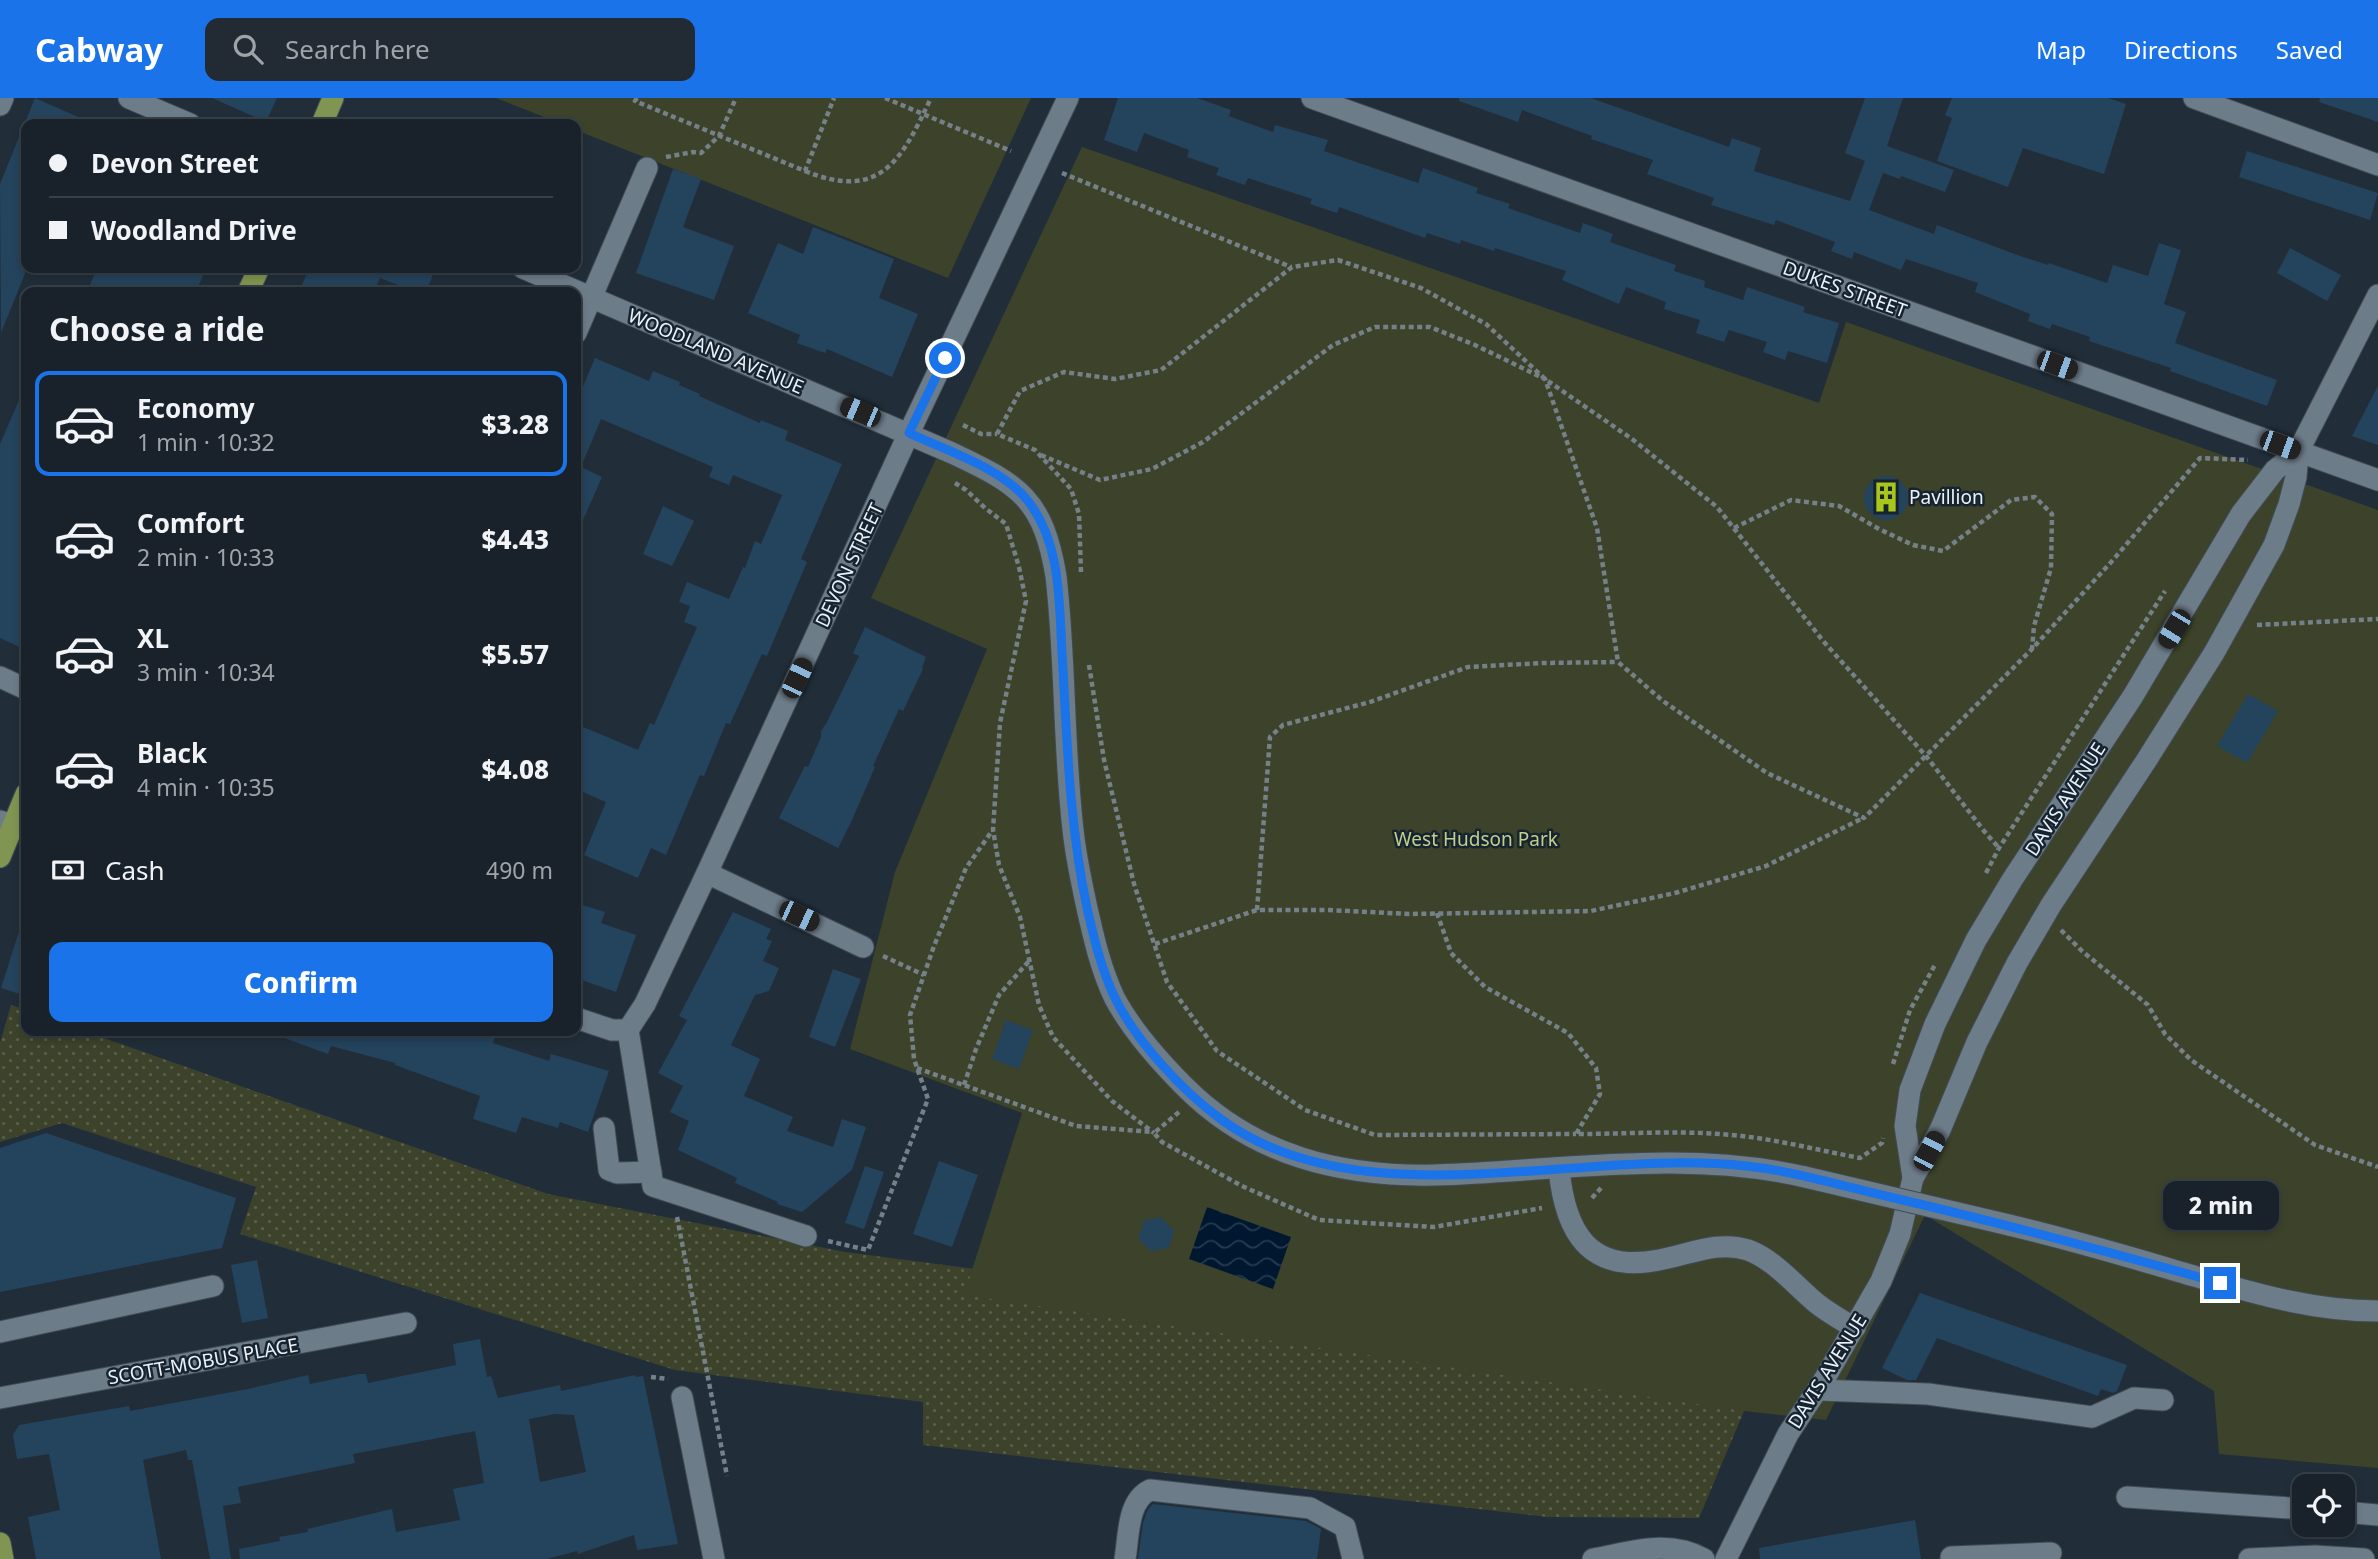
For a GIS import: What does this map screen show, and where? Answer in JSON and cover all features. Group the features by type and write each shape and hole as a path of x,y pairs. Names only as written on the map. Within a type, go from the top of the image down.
{"main road":[{"path":"324,119 333,98"},
{"path":"0,857 21,806"},
{"path":"0,1543 3,1559"}],"street":[{"path":"0,105 3,98"},
{"path":"129,98 178,119"},
{"name":"DEVON STREET","path":"628,1030 645,1003 708,873 909,433 1068,98"},
{"name":"DUKES STREET","path":"1312,98 2378,480"},
{"path":"2194,98 2378,165"},
{"path":"581,322 647,169"},
{"name":"WOODLAND AVENUE","path":"534,273 567,287"},
{"name":"WOODLAND AVENUE","path":"581,293 909,433 1005,480 1030,504 1049,538 1059,596 1071,814 1077,861 1103,969 1115,998 1150,1049 1220,1119 1263,1144 1315,1162 1372,1173 1461,1174 1661,1163 1719,1163 1767,1169 2009,1225 2273,1299 2329,1309 2378,1311"},
{"name":"DAVIS AVENUE","path":"1726,1559 1788,1434 1855,1328 1891,1258 1900,1234 1913,1178 1940,1130 1977,1042 2022,954 2221,642 2274,545 2289,505 2298,452 2378,295"},
{"name":"DAVIS AVENUE","path":"1913,1178 1905,1126 1910,1090 1935,1024 1976,940 2012,880 2133,696 2241,514 2275,470 2298,452"},
{"path":"0,677 21,687"},
{"path":"708,873 863,947"},
{"path":"581,1019 612,1030 628,1030 652,1179"},
{"path":"604,1128 609,1170 617,1174 652,1179 806,1236"},
{"path":"1559,1169 1562,1196 1573,1227 1582,1240 1603,1256 1616,1262 1630,1263 1659,1260 1710,1248 1735,1247 1749,1251 1774,1266 1818,1304 1855,1328"},
{"path":"0,1332 213,1286"},
{"name":"SCOTT-MOBUS PLACE","path":"0,1398 405,1323"},
{"path":"1818,1390 1928,1394 2092,1417 2134,1398 2164,1400"},
{"path":"682,1397 714,1559"},
{"path":"1125,1559 1134,1503 1150,1490 1310,1508 1345,1527 1353,1559"},
{"path":"2127,1497 2292,1509"},
{"path":"2355,1513 2378,1515"},
{"path":"1593,1559 1664,1547 1680,1548 1704,1559"},
{"path":"1951,1557 2052,1553"},
{"path":"2249,1559 2315,1556 2364,1559"}],"path":[{"path":"647,169 668,156 701,153 719,136 736,98"},
{"path":"805,171 834,98"},
{"path":"884,98 1011,151"},
{"path":"634,99 827,180 861,181 886,172 908,145 931,98"},
{"path":"1062,173 1292,267"},
{"path":"997,434 1020,391 1064,372 1115,379 1161,370 1292,267 1338,260 1421,288 1486,324 1545,379 1632,439 1717,507 1824,642 1926,755 1999,848"},
{"path":"963,425 981,434 997,434 1100,480 1152,469 1203,442 1333,345 1375,327 1430,327 1475,345 1545,379 1597,528 1618,662 1663,701 1768,773 1864,818"},
{"path":"1039,454 1071,489 1079,514 1082,581"},
{"path":"1155,944 1257,910 1437,913 1591,911 1675,893 1766,866 1864,818 2032,649 2200,458 2249,460 2241,472"},
{"path":"943,477 966,490 1006,524 1026,601 1000,723 993,831 999,865 1020,917 1039,1005 1053,1037 1112,1101 1154,1132 1162,1142 1200,1164 1319,1220 1434,1227 1550,1207"},
{"path":"1734,528 1791,500 1839,506 1913,545 1943,551 2011,500 2035,498 2052,514 2052,541 2051,568 2034,626 2032,649"},
{"path":"1981,882 1999,848 2166,590"},
{"path":"2251,625 2378,619"},
{"path":"1088,660 1104,760 1134,884 1167,982 1217,1051 1305,1110 1375,1135 1686,1132 1734,1135 1798,1144 1860,1158 1882,1143 1885,1131"},
{"path":"1257,910 1270,737 1283,725 1370,702 1468,667 1618,662"},
{"path":"806,1236 868,1250 928,1099 914,1059 910,1015 933,946 966,867 993,831"},
{"path":"1437,913 1451,953 1485,987 1568,1033 1596,1068 1600,1094 1576,1134"},
{"path":"2061,929 2082,951 2148,1005 2165,1034 2191,1060 2315,1145 2378,1167"},
{"path":"863,947 924,975"},
{"path":"1890,1076 1895,1051 1910,1010 1938,959"},
{"path":"964,1085 999,995 1029,960"},
{"path":"917,1068 1076,1126 1154,1132 1179,1112"},
{"path":"675,1205 727,1476"}],"green space":[{"path":"496,98 1031,98 948,278 581,132 581,119 549,119"},
{"name":"West Hudson Park","path":"1082,147 1819,403 1846,322 2378,510 2378,1468 2219,1454 2214,1391 1925,1215 1826,1420 1744,1411 964,1295 1022,1113 850,1049 895,872 987,649 871,598"},
{"path":"11,1005 21,1008 21,1036 98,1036 548,1194 845,1252 1647,1357 1744,1411 1699,1518 1547,1517 923,1445 923,1402 675,1370 240,1234 256,1187 62,1123 0,1142 0,1043"}],"water":[{"path":"1207,1207 1291,1237 1273,1289 1189,1259"}],"building":[{"path":"35,98 83,119 26,119"},
{"path":"212,98 277,98 267,119 259,119"},
{"path":"1118,98 1197,98 1231,110 1229,116 1273,132 1275,125 1328,140 1324,151 1418,183 1423,168 1478,188 1476,193 1510,204 1508,208 1580,233 1583,223 1613,234 1610,242 1676,265 1674,271 1705,281 1704,287 1743,300 1747,287 1805,307 1803,312 1839,323 1827,363 1788,351 1785,360 1763,352 1767,342 1729,330 1724,342 1696,333 1700,320 1664,309 1666,302 1626,287 1619,304 1562,280 1566,271 1495,248 1494,251 1461,240 1460,244 1427,233 1425,238 1339,207 1337,213 1310,204 1312,199 1248,178 1245,185 1216,175 1219,168 1187,157 1189,150 1144,133 1137,152 1104,140"},
{"path":"1459,98 1591,98 1729,147 1732,138 1761,148 1754,171 1850,201 1865,161 1845,153 1865,98 1903,98 1887,146 1954,170 1945,192 1901,176 1900,179 1883,173 1869,210 1934,234 1937,225 2020,256 2107,283 2113,265 2148,276 2159,243 2181,250 2164,304 2186,312 2175,343 2277,380 2267,406 2170,371 2171,368 2089,341 2090,337 2052,324 2050,329 2028,321 2030,314 1975,292 1978,283 1906,259 1901,270 1854,252 1852,259 1831,251 1835,242 1776,220 1774,225 1711,205 1714,198 1647,174 1653,160 1591,139 1592,136 1522,110 1518,122 1459,101"},
{"path":"1952,98 2108,98 2126,104 2104,174 2023,148 2008,187 1937,161 1952,118 1945,115"},
{"path":"2320,98 2378,98 2378,122 2319,102"},
{"path":"21,132 21,273 25,273 1,333 0,184"},
{"path":"2247,151 2378,193 2370,220 2239,177"},
{"path":"673,169 701,179 683,227 734,246 714,300 636,273"},
{"path":"813,227 894,259 879,298 918,314 892,377 827,349 825,353 797,343 800,335 748,313 778,243 803,254"},
{"path":"2290,248 2341,275 2327,301 2277,273"},
{"path":"95,273 204,273 198,287 90,285"},
{"path":"307,273 434,273 428,287 403,287 380,278 376,287 301,287"},
{"path":"595,358 649,381 653,371 680,382 679,385 700,394 699,396 760,423 761,420 788,431 785,440 842,464 801,559 807,562 767,656 762,654 730,724 726,723 704,776 700,775 666,855 651,848 638,878 584,855 606,802 581,791 581,726 638,750 650,723 654,725 697,627 684,622 690,606 679,602 687,582 729,599 755,541 761,544 782,495 733,475 729,485 709,477 713,467 601,419 581,467 581,391"},
{"path":"2378,386 2378,445 2352,436"},
{"path":"21,396 21,648 0,638 0,444"},
{"path":"581,467 602,477 581,525"},
{"name":"Pavillion","path":"1886,476 1902,482 1908,498 1902,514 1886,520 1870,514 1864,498 1870,482"},
{"path":"663,506 694,521 672,566 643,554"},
{"path":"865,627 926,657 903,711 899,709 838,848 779,818 805,766 808,767 821,731 859,656 853,653"},
{"path":"2248,694 2278,711 2247,763 2217,746"},
{"path":"581,905 605,912 601,923 636,935 616,992 581,980"},
{"path":"733,912 771,929 766,939 772,941 763,961 779,968 769,991 755,995 731,1045 760,1059 744,1096 793,1117 787,1131 833,1147 842,1119 866,1127 852,1170 802,1212 777,1204 778,1202 735,1183 737,1178 678,1150 689,1121 670,1112 683,1086 658,1073 687,1020 679,1016"},
{"path":"21,925 21,994 1,988"},
{"path":"833,969 861,979 835,1047 809,1037"},
{"path":"1006,1020 1033,1030 1019,1069 992,1059"},
{"path":"279,1036 495,1036 493,1043 549,1061 551,1054 609,1071 588,1132 560,1122 558,1128 522,1117 516,1133 473,1119 480,1096 395,1063 331,1046 328,1054"},
{"path":"46,1133 236,1198 222,1248 0,1292 0,1148"},
{"path":"939,1161 978,1175 952,1247 913,1234"},
{"path":"865,1166 884,1172 864,1229 845,1223"},
{"path":"1161,1217 1174,1231 1169,1248 1151,1251 1138,1238 1145,1220"},
{"path":"257,1260 268,1318 242,1323 231,1265"},
{"path":"1920,1293 2127,1365 2117,1391 2113,1393 2101,1389 2098,1396 1937,1338 1916,1380 1907,1380 1882,1368"},
{"path":"480,1339 487,1377 491,1376 498,1398 560,1385 561,1391 635,1375 643,1376 678,1544 637,1550 634,1535 578,1554 577,1551 547,1559 240,1559 239,1549 280,1541 279,1537 308,1532 307,1529 392,1509 396,1532 460,1520 453,1489 484,1483 475,1431 353,1454 355,1463 238,1487 241,1503 223,1506 231,1559 210,1559 192,1460 188,1460 186,1450 143,1460 161,1559 36,1559 28,1517 60,1510 49,1454 17,1459 13,1435 19,1425 129,1406 130,1411 308,1375 310,1384 366,1374 368,1383 456,1365 453,1344","holes":["555,1414 574,1415 586,1472 540,1482 529,1419"]},
{"path":"1153,1504 1306,1521 1321,1529 1317,1559 1138,1559 1143,1523"},
{"path":"1915,1520 1921,1559 1760,1559 1759,1548"}],"place":[{"name":"Pavillion","path":"1886,497"}],"route":[{"path":"945,358 909,433 1005,480 1020,491 1041,520 1049,538 1059,596 1071,814 1077,861 1094,939 1115,998 1130,1023 1170,1072 1220,1119 1263,1144 1288,1154 1372,1173 1446,1174 1661,1163 1719,1163 1777,1170 2060,1238 2220,1283"}]}
